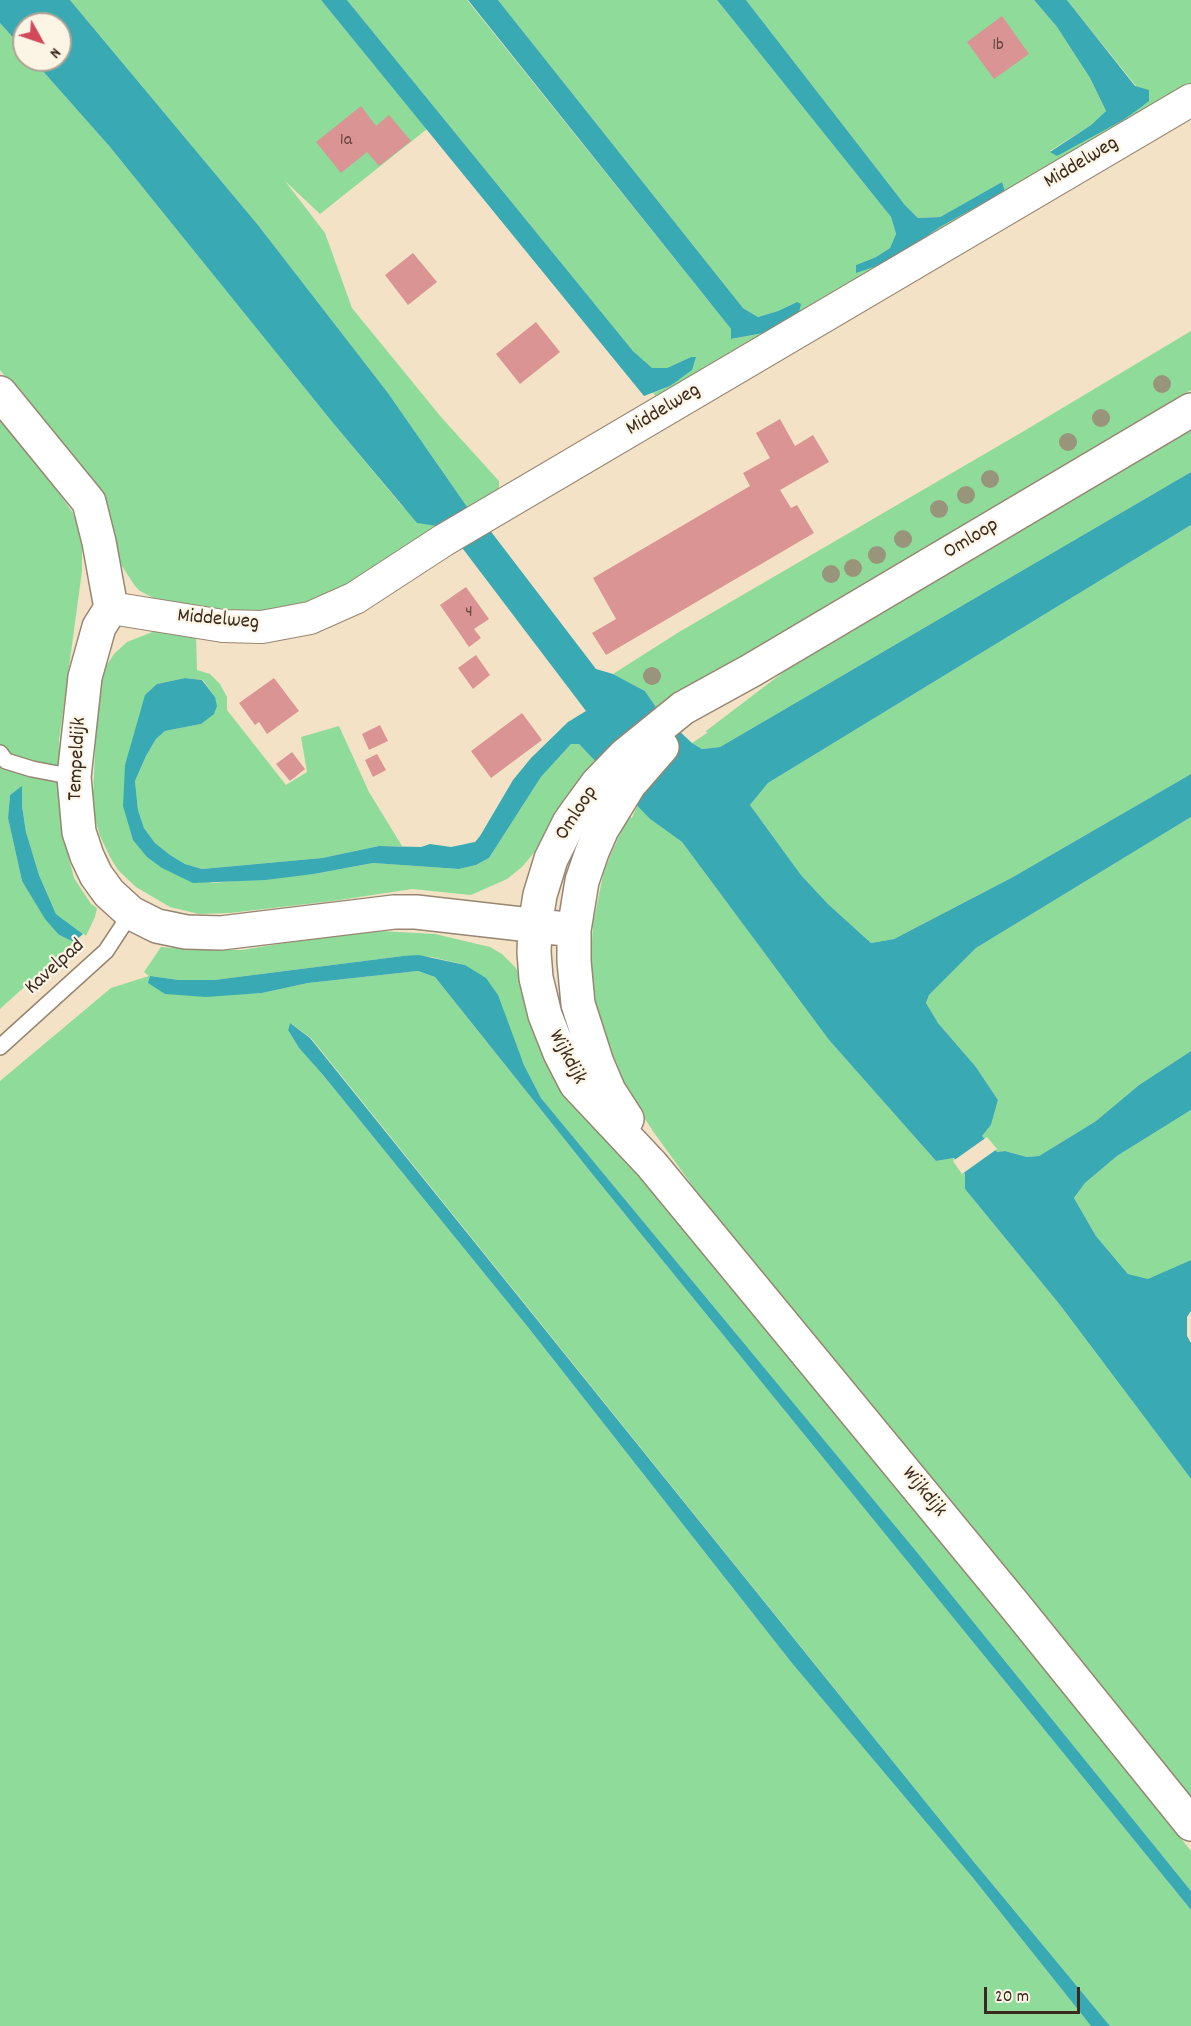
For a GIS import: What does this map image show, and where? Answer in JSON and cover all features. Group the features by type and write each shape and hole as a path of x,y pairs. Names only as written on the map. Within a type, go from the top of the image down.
{"street":[{"name":"Middelweg","path":"111,608 223,626 262,627 310,618 355,598 444,540 1191,100"},
{"path":"0,393 89,502 111,608"},
{"name":"Omloop","path":"574,930 582,881 602,829 606,795 625,755 752,670 1191,410"},
{"name":"Tempeldijk","path":"111,608 99,627 85,677 74,777 79,832 87,856 96,875 109,893 131,913 157,926 186,932 221,933 394,912 416,912 574,930"},
{"name":"Omloop","path":"535,926 540,895 551,859 569,823 606,795"},
{"name":"Wijkdijk","path":"535,926 536,978 545,1016 576,1084 652,1165 1016,1607 1191,1824"},
{"name":"Wijkdijk","path":"574,930 573,961 578,1004 587,1035 609,1091 652,1165"}],"lane":[{"path":"0,753 6,760 14,763 74,777"},
{"name":"Kavelpad","path":"0,1047 106,951 131,913"}],"green space":[{"path":"70,0 321,0 427,129 320,214 285,181 325,233 352,308 441,417 499,481 499,496 470,511 388,393 258,225"},
{"path":"347,0 467,0 731,329 732,339 764,333 797,302 758,317 743,308 498,0 717,0 891,217 896,234 890,248 856,265 891,261 940,227 1005,191 1002,182 940,217 918,218 905,205 746,0 1034,0 1057,27 1090,78 1106,111 1091,125 1050,151 1057,156 1136,86 1067,0 1191,0 1191,91 659,400 653,393 670,386 691,357 667,368 651,368 633,351"},
{"path":"0,23 12,36 12,72 44,72 110,147 403,507 437,526 418,546 332,593 290,607 254,612 159,601 140,591 120,563 102,498 0,370"},
{"path":"1191,331 1191,390 720,671 660,713 645,691 613,674 679,632"},
{"path":"0,420 73,513 82,540 82,571 59,741 60,823 74,878 91,904 97,908 86,936 56,914 39,875 26,832 22,787 10,795 8,818 22,881 59,935 74,942 0,1009"},
{"path":"1191,427 1191,472 720,747 702,749 692,743 802,658"},
{"path":"1191,525 1191,774 1013,877 894,939 871,943 828,904 801,875 750,805 768,783"},
{"path":"160,629 196,633 197,670 210,674 220,684 227,697 227,710 286,785 307,772 301,737 339,726 369,792 402,846 379,846 322,858 202,869 185,864 169,855 155,843 144,828 138,810 135,781 156,739 165,731 201,724 215,697 203,680 185,678 157,684 125,765 133,840 212,883 314,874 373,863 459,869 476,865 489,858 541,777 571,744 579,744 597,763 538,848 522,867 507,879 471,895 412,889 230,913 199,914 170,907 136,887 118,870 100,836 94,815 93,794 98,688 104,669 114,654 127,642"},
{"path":"638,804 650,819 682,842 829,1040 936,1161 953,1158 965,1174 965,1189 1060,1305 1191,1479 1191,1799 715,1217 629,1095 616,1071 598,1021 593,993 591,958 593,924 604,870 628,816 632,818"},
{"path":"1191,817 1191,1051 1139,1085 1096,1121 1039,1156 1027,1157 1005,1151 997,1152 982,1136 991,1125 998,1100 976,1067 938,1023 926,1004 929,995 976,948"},
{"path":"363,930 435,934 490,947 502,954 515,967 661,1196 1191,1851 1191,1891 916,1551 541,1098 524,1065 507,1022 465,965 432,957 403,956 214,980 179,980 150,976 242,994 262,993 308,983 418,971 435,977 593,1175 1191,1910 1191,2026 1110,2026 974,1862 311,1038 290,1023 288,1030 299,1048 527,1326 791,1662 973,1878 1091,2026 0,2026 0,1081 111,988 149,976 144,972 161,947 242,950"},
{"path":"1191,1110 1191,1260 1148,1280 1128,1274 1096,1236 1074,1198 1085,1183 1117,1156"}],"water":[{"path":"0,0 70,0 258,225 388,393 470,511 437,526 417,523 333,423 110,147 44,72 72,72 72,12 12,12 12,36 0,23"},
{"path":"321,0 347,0 633,351 652,368 667,368 696,357 692,370 670,386 644,396"},
{"path":"468,0 498,0 743,308 758,317 797,302 801,304 799,312 764,333 731,339 731,329"},
{"path":"717,0 746,0 905,205 918,218 940,217 1002,182 1005,191 940,227 891,261 856,273 856,265 890,248 896,234 891,217"},
{"path":"1034,0 1067,0 1135,86 1149,90 1149,101 1140,108 1123,120 1057,156 1050,152 1091,125 1106,111 1090,78 1057,27"},
{"path":"1191,472 1191,525 768,783 750,805 801,875 828,904 871,943 894,939 1013,877 1191,774 1191,817 976,948 929,995 926,1003 938,1023 976,1067 998,1100 991,1125 982,1136 997,1152 1005,1151 1027,1157 1039,1156 1096,1121 1139,1085 1191,1051 1191,1110 1117,1156 1085,1183 1074,1198 1096,1236 1128,1274 1148,1279 1191,1260 1191,1311 1187,1317 1187,1336 1191,1343 1191,1479 1060,1305 965,1189 965,1174 954,1158 936,1161 829,1040 682,842 650,819 579,744 571,744 541,777 489,858 476,865 459,869 373,863 265,880 193,883 162,868 147,857 133,840 123,806 125,765 145,695 157,684 185,678 202,680 215,697 217,706 214,714 201,724 165,731 156,739 135,781 138,810 144,828 155,843 185,864 202,869 322,858 379,846 421,847 430,844 451,847 475,842 513,780 531,758 568,722 586,711 460,545 489,529 596,669 613,674 645,691 660,713 692,743 702,749 720,747"},
{"path":"22,786 26,832 39,875 56,914 83,934 74,942 59,935 45,919 22,881 8,818 10,795"},
{"path":"419,955 465,965 486,978 498,995 524,1065 541,1098 916,1551 1191,1891 1191,1910 593,1175 435,977 418,971 308,983 262,993 206,997 165,994 148,983 150,976 179,980 214,980"},
{"path":"290,1023 310,1038 974,1862 1110,2026 1091,2026 973,1878 791,1662 527,1326 299,1048 288,1030"}],"pier":[{"path":"987,1137 997,1149 962,1174 953,1161"}],"building":[{"path":"1002,16 1029,54 994,79 967,42"},
{"path":"361,106 376,126 389,115 411,141 379,166 367,152 341,173 316,142"},
{"path":"413,253 437,282 408,305 385,275"},
{"path":"536,322 560,352 520,384 496,354"},
{"path":"780,419 795,446 813,435 829,462 780,490 791,508 797,505 814,533 606,655 592,633 616,619 593,578 750,486 743,473 770,458 756,433"},
{"path":"466,587 489,619 474,629 481,638 469,647 440,605"},
{"path":"476,655 490,675 473,689 458,668"},
{"path":"274,678 299,711 267,734 259,722 255,725 239,703"},
{"path":"522,713 542,740 491,778 471,751"},
{"path":"380,725 388,741 369,750 362,734"},
{"path":"292,752 305,769 290,781 276,764"},
{"path":"377,754 386,770 373,777 365,760"}]}
